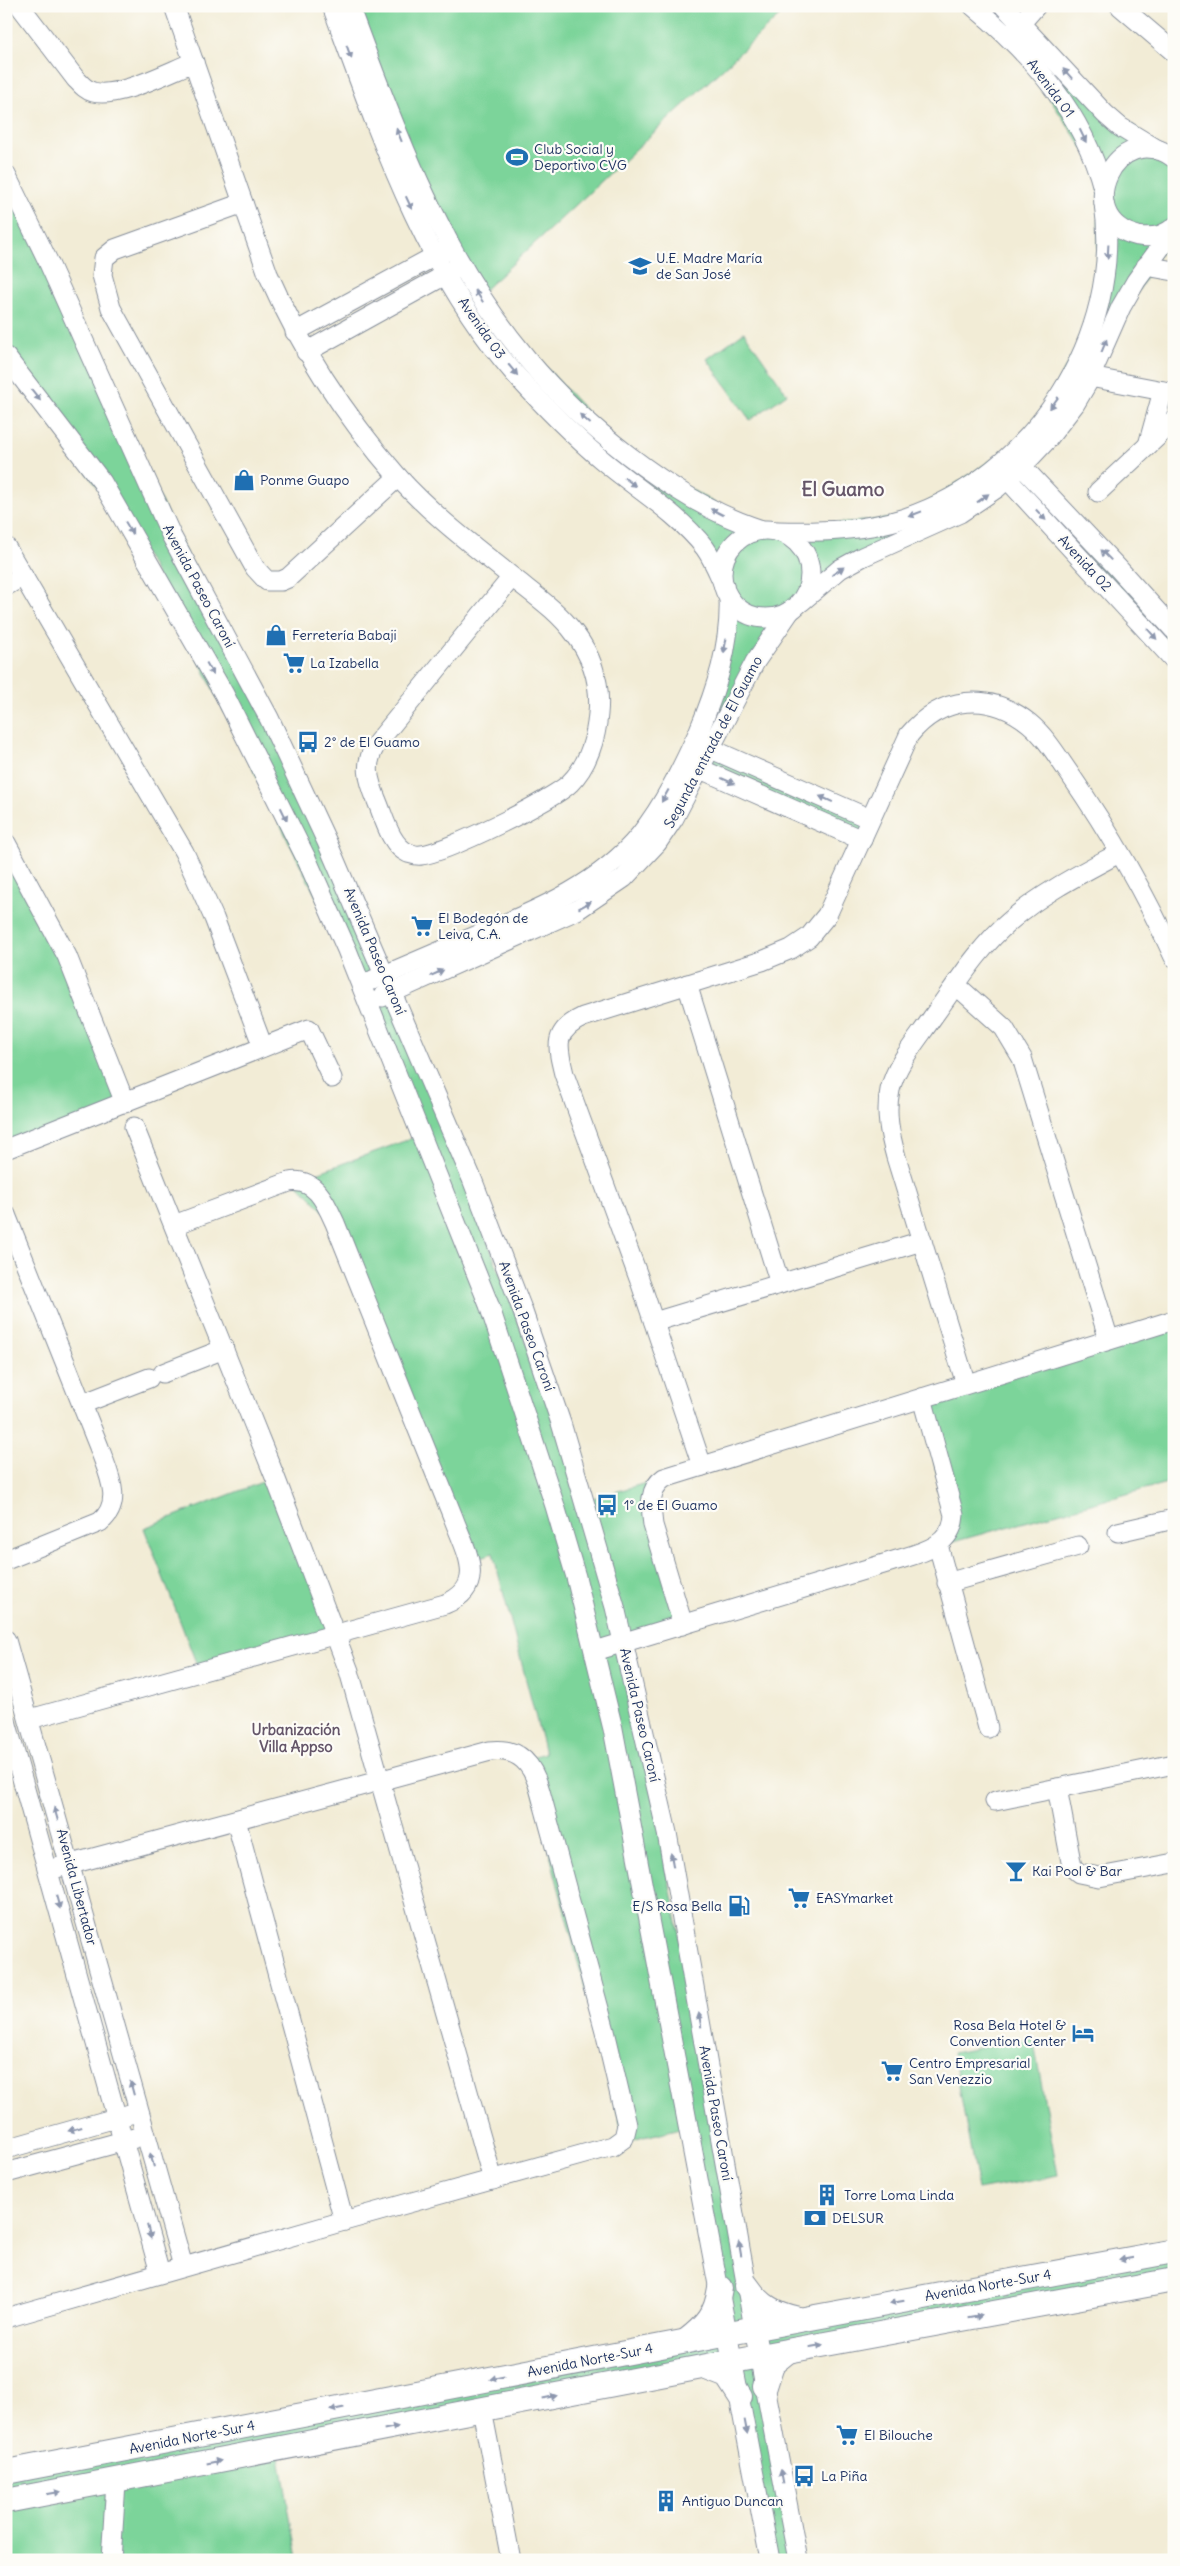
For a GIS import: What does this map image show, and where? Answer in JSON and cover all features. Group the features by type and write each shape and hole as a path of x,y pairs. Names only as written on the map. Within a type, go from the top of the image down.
{"main road":[{"name":"Avenida Norte-Sur 4","path":"6,2472 685,2341 1174,2250"},
{"name":"Avenida Norte-Sur 4","path":"6,2501 116,2482 733,2361 1174,2280"},
{"path":"747,2286 757,2300 770,2310 782,2316 803,2320"},
{"path":"685,2341 710,2320 717,2305 720,2288"},
{"path":"765,2386 772,2364 788,2351"},
{"path":"704,2367 727,2376 740,2396"}],"street":[{"path":"20,6 75,78 83,86 95,92 120,90 194,62"},
{"path":"174,6 268,274 306,352 338,402 398,477 441,519 512,577 564,621 575,634 592,664 599,691 599,712 592,744 579,771 558,792 510,818 429,854 412,854 395,842 369,781 369,758 378,743 512,577"},
{"name":"Avenida 03","path":"332,6 397,175 454,270 493,345 525,385 550,412 600,458 693,534 714,562 726,591"},
{"name":"Avenida 03","path":"349,6 443,251"},
{"name":"Avenida 01","path":"973,6 1002,31 1042,73 1063,100 1091,151 1104,196"},
{"path":"1002,31 1012,11 1036,6"},
{"path":"1120,6 1174,52"},
{"name":"Avenida 01","path":"1012,11 1105,114 1120,127 1166,154"},
{"path":"1016,460 1029,435 1058,398 1071,376 1091,330 1102,291 1108,253 1108,230 1104,196 1108,174 1116,161 1136,151 1166,154"},
{"name":"Avenida Paseo Caroní","path":"6,175 47,259 172,537 232,646 294,769 393,993 472,1180 522,1309 579,1479 624,1643 667,1833 754,2328 798,2560"},
{"path":"1104,196 1110,216 1119,227 1131,234 1144,237 1158,236 1174,228"},
{"path":"243,203 115,249 104,258 102,275 111,308 135,354 255,568 267,580 281,581 288,578 398,477"},
{"path":"1001,473 906,517 834,531 770,531 748,534 736,542 727,555 723,569 726,591 744,612 764,618 778,617 795,607 840,569 883,546 960,513 1001,473 1061,423 1090,377 1121,307 1146,266 1174,228"},
{"path":"295,332 443,251"},
{"path":"1146,266 1174,271"},
{"path":"306,352 454,270"},
{"name":"Avenida 03","path":"454,270 483,302 512,342 574,410 596,429 650,472 693,500 738,522 770,531"},
{"name":"Avenida Paseo Caroní","path":"6,356 88,461 180,614 224,694 307,860 368,1004 489,1305 550,1487 595,1651 632,1818 770,2560"},
{"path":"1090,377 1169,392 1148,446"},
{"path":"1098,492 1174,421"},
{"name":"Avenida 02","path":"1016,460 1129,579 1174,630"},
{"name":"Avenida 02","path":"1001,473 1174,660"},
{"path":"770,531 791,538 802,548 809,562 810,576 807,590 795,607"},
{"path":"6,547 184,852 214,918 263,1047"},
{"path":"6,586 23,576"},
{"path":"1114,593 1129,579"},
{"name":"Segunda entrada de El Guamo","path":"702,745 728,633 726,591"},
{"name":"Segunda entrada de El Guamo","path":"368,1004 570,913 600,896 624,878 657,843 678,811 692,765 702,745 755,662 795,607"},
{"path":"702,1466 654,1322 564,1074 558,1045 564,1029 577,1020 762,961 790,949 809,937 827,915 900,751 909,735 920,722 938,710 952,705 977,702 1007,709 1040,732 1076,783 1119,853 1142,892 1174,957"},
{"path":"702,745 870,819"},
{"path":"692,765 862,840"},
{"name":"Segunda entrada de El Guamo","path":"360,985 522,916 584,885 639,836 661,804 692,765"},
{"path":"6,843 60,941 125,1103"},
{"path":"966,1384 890,1134 888,1103 890,1089 900,1066 956,984 980,951 1010,920 1058,887 1119,853"},
{"path":"687,984 780,1284"},
{"path":"956,984 1004,1028 1022,1058 1109,1340"},
{"path":"6,1150 309,1029 332,1078"},
{"path":"134,1128 224,1349 351,1679 493,2180"},
{"path":"30,1719 336,1636 445,1604 463,1595 469,1584 471,1569 453,1517 336,1223 318,1192 307,1183 289,1182 174,1225"},
{"path":"6,1215 82,1404 111,1480 114,1496 110,1511 105,1518 90,1528 6,1560"},
{"path":"654,1322 922,1241"},
{"path":"683,1625 653,1525 652,1497 654,1489 664,1478 1109,1340 1173,1324"},
{"path":"82,1404 224,1349"},
{"path":"595,1651 938,1545 949,1534 954,1515 922,1398"},
{"path":"1118,1532 1174,1519"},
{"path":"938,1545 988,1728"},
{"path":"947,1583 1078,1546"},
{"name":"Avenida Libertador","path":"6,1640 30,1719 182,2266"},
{"name":"Avenida Libertador","path":"6,1721 125,2141 160,2274"},
{"path":"6,2318 344,2220 613,2146 624,2138 627,2125 608,2041 536,1776 525,1759 509,1751 499,1750 49,1870"},
{"path":"995,1801 1174,1764"},
{"path":"1057,1788 1072,1867 1079,1873 1100,1877 1174,1864"},
{"path":"236,1820 344,2220"},
{"path":"6,2149 138,2111"},
{"path":"6,2173 145,2136"},
{"path":"482,2410 510,2560"},
{"path":"111,2560 116,2482"}],"green space":[{"path":"355,6 790,6 479,295 622,450 762,530 906,517 1029,435 1097,310 1099,172 1008,37 1072,77 1174,158 1174,229 1100,357 1021,466 1174,630 1174,660 1007,479 943,522 801,602 710,748 870,819 862,840 700,769 624,878 393,993 385,975 360,985 151,564 6,357 6,175 386,975 522,916 624,851 694,741 730,614 714,562 550,412 436,256"},
{"path":"744,332 787,394 750,420 707,359"},
{"path":"6,843 125,1103 6,1149"},
{"path":"393,993 586,1500 664,1478 654,1489 683,1625 624,1643 754,2328 1174,2251 1174,2280 760,2357 798,2560 770,2560 733,2362 279,2450 297,2560 6,2560 6,2472 728,2333 689,2126 620,2143 624,2138 525,1759 545,1753 493,1553 470,1561 335,1223 295,1181 421,1135 368,1004","holes":["754,2329 760,2357 733,2361 729,2333"]},
{"path":"1170,1321 1174,1332 1174,1481 931,1548 949,1534 922,1398"},
{"path":"275,1477 337,1636 200,1673 144,1528"},
{"path":"1033,2038 1058,2175 978,2190 953,2053"}],"place":[{"name":"Club Social y Deportivo CVG","path":"517,157"},
{"name":"U.E. Madre María de San José","path":"640,266"},
{"name":"Ponme Guapo","path":"244,480"},
{"name":"Ferretería Babaji","path":"276,635"},
{"name":"La Izabella","path":"294,663"},
{"name":"2° de El Guamo","path":"308,742"},
{"name":"El Bodegón de Leiva, C.A.","path":"422,926"},
{"name":"1° de El Guamo","path":"607,1505"},
{"name":"Kai Pool & Bar","path":"1016,1871"},
{"name":"EASYmarket","path":"799,1898"},
{"name":"E/S Rosa Bella","path":"739,1906"},
{"name":"Rosa Bela Hotel & Convention Center","path":"1083,2033"},
{"name":"Centro Empresarial San Venezzio","path":"892,2071"},
{"name":"Torre Loma Linda","path":"827,2195"},
{"name":"DELSUR","path":"815,2218"},
{"name":"El Bilouche","path":"847,2435"},
{"name":"La Piña","path":"804,2476"},
{"name":"Antiguo Duncan","path":"666,2501"}],"district":[{"name":"El Guamo","path":"843,489"},
{"name":"Urbanización Villa Appso","path":"296,1738"}]}
